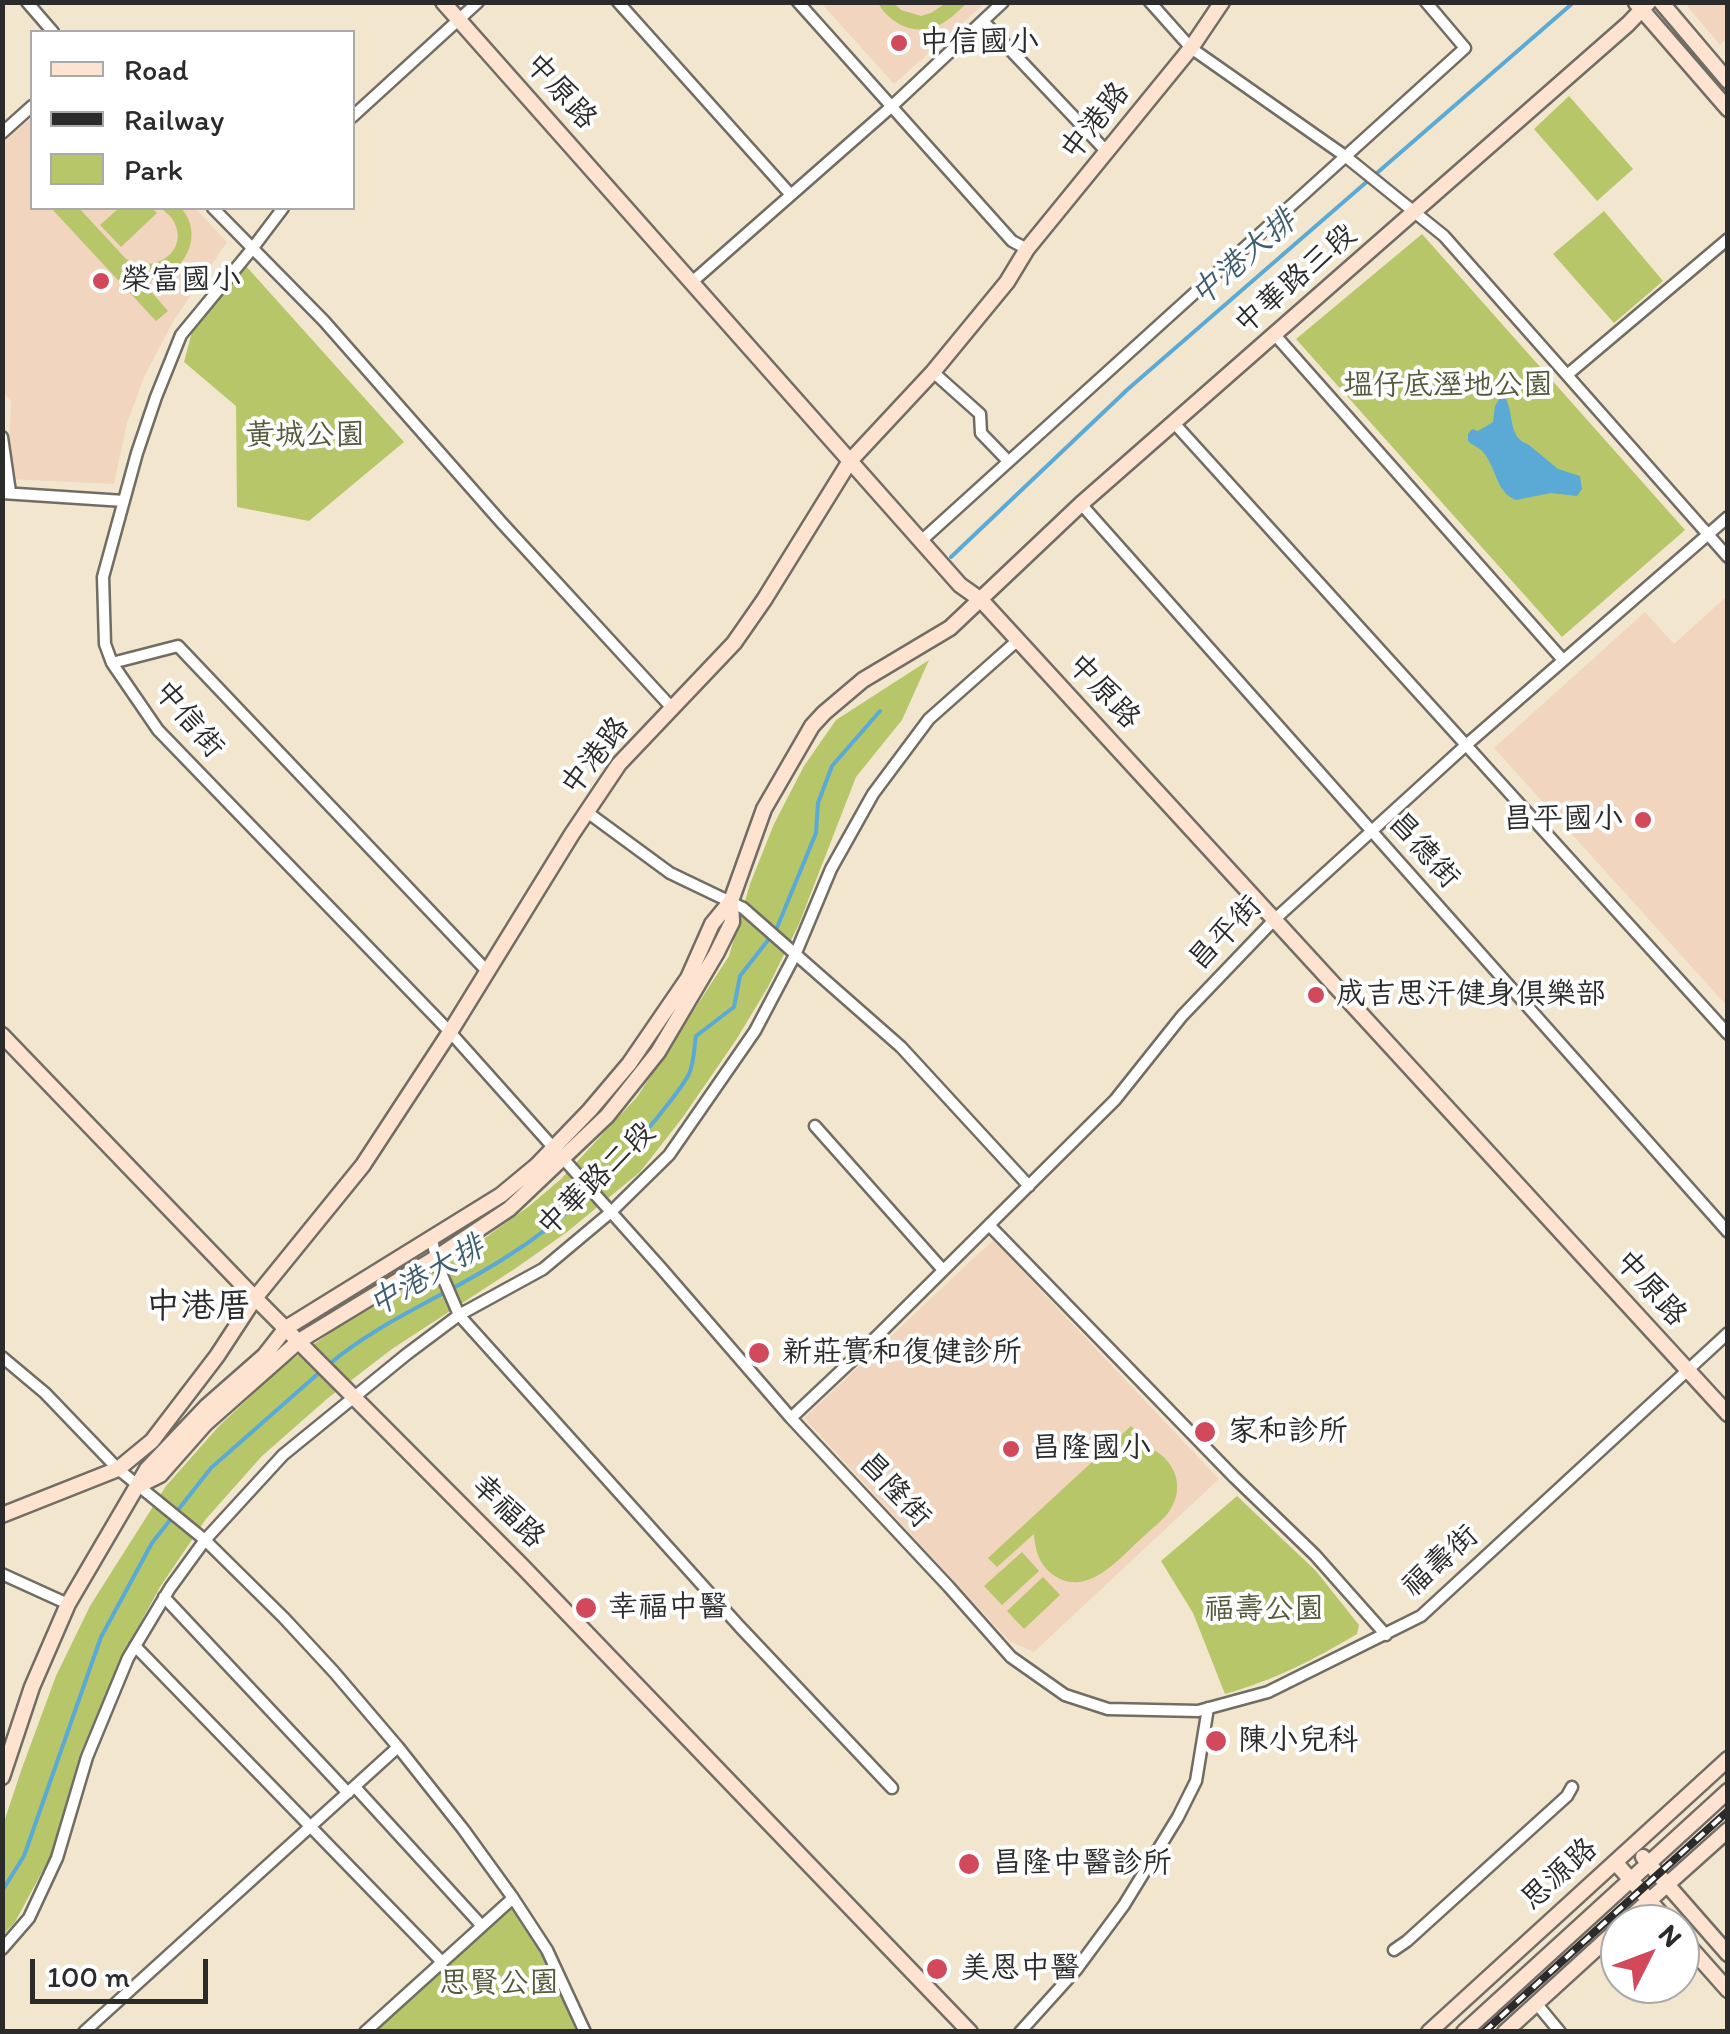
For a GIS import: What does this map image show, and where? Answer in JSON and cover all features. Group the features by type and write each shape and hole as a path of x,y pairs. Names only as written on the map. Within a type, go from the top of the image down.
{"street":[{"path":"27,2 52,30"},
{"name":"中原路","path":"443,2 960,585 981,600 1728,1414"},
{"path":"355,113 478,2"},
{"path":"618,2 791,195"},
{"path":"798,2 1012,242 1027,250"},
{"path":"692,282 891,107 1003,2"},
{"path":"1150,2 1191,48 1345,156 1444,236 1728,557"},
{"name":"中港路","path":"2,1515 118,1469 152,1441 256,1298 363,1165 619,764 734,643 850,461 933,372 1007,282 1027,250 1191,48 1222,2"},
{"path":"924,544 1008,461 1465,48 1426,2"},
{"path":"1662,2 1728,81"},
{"path":"1642,5 1728,109"},
{"name":"中華路三段","path":"981,600 1082,504 1415,212 1642,5"},
{"path":"983,22 1106,152"},
{"path":"2,132 30,108"},
{"path":"214,210 328,326 500,522 672,708"},
{"name":"中信街","path":"282,210 181,335 143,434 103,577 105,644 112,663 158,730 450,1032 600,1201"},
{"path":"1567,376 1728,239"},
{"path":"1275,335 1563,660"},
{"path":"933,372 980,414 981,433 1008,461"},
{"path":"1174,422 1728,1034"},
{"path":"2,437 6,493 124,501"},
{"name":"昌德街","path":"1082,504 1728,1232"},
{"name":"昌平街","path":"790,1418 1115,1100 1182,1016 1274,920 1465,746 1728,517"},
{"name":"中華路二段","path":"2,1777 32,1687 68,1604 92,1560 143,1491 220,1410 299,1341 437,1261 509,1209 559,1153 648,1039 688,978 712,924 737,904 764,809 812,726 863,680 950,628 981,600"},
{"name":"中華路二段","path":"2,1949 29,1918 57,1858 87,1757 135,1646 205,1540 284,1455 350,1393 457,1310 543,1269 669,1155 754,1031 796,954 831,868 873,794 929,718 1018,640"},
{"path":"112,663 178,646 487,971"},
{"path":"587,812 670,873 737,904 786,945 900,1047 1029,1186"},
{"name":"幸福路","path":"2,1034 970,2032"},
{"path":"816,1126 944,1270"},
{"name":"中華路二段","path":"143,1491 148,1470 206,1407 264,1356 286,1328 432,1240 559,1153"},
{"name":"昌隆街","path":"600,1201 790,1418 1010,1657 1066,1696 1108,1709 1208,1708"},
{"path":"990,1226 1315,1556 1386,1635"},
{"path":"432,1240 457,1310 740,1627 892,1788"},
{"name":"福壽街","path":"1208,1708 1268,1692 1421,1616 1728,1333"},
{"path":"2,1357 45,1393 118,1469 193,1528 284,1618 398,1748 513,1898 547,1950 585,2032"},
{"path":"2,1574 68,1604"},
{"path":"164,1597 482,1926"},
{"path":"135,1646 442,1962"},
{"path":"1020,2032 1076,1970 1148,1869 1196,1781 1208,1708"},
{"path":"84,2032 398,1748"},
{"name":"思源路","path":"1429,2032 1728,1759"},
{"path":"1394,1950 1567,1796 1572,1787"},
{"name":"思源路","path":"1464,2032 1728,1791"},
{"path":"1645,1904 1728,1830"},
{"path":"1632,1845 1728,1954"},
{"path":"1615,1862 1652,1904"},
{"path":"366,2032 513,1898"},
{"path":"1505,2032 1600,1946"},
{"path":"1700,1958 1728,1990"},
{"path":"1536,2003 1560,2032"}],"shaded area":[{"name":"中信國小","path":"821,3 985,3 894,84"},
{"path":"1687,3 1727,3 1727,38 1720,45 1688,7"},
{"name":"榮富國小","path":"30,119 30,210 197,210 227,242 174,320 145,375 127,423 114,484 8,479 11,401 2,391 2,144"},
{"name":"昌平國小","path":"1727,596 1727,1006 1494,748 1645,612 1674,644"},
{"name":"昌隆國小","path":"993,1240 1219,1479 1034,1652 1009,1641 804,1418"}],"green space":[{"path":"878,3 894,3 901,10 921,16 946,3 967,3 943,23 917,29 894,21"},
{"path":"1569,96 1633,169 1597,201 1534,129"},
{"path":"53,210 81,210 126,259 148,264 167,257 177,241 173,220 163,210 182,210 192,232 185,256 168,275 142,281 168,311 156,321"},
{"path":"117,210 157,213 121,247 100,225"},
{"path":"1604,211 1663,281 1614,323 1553,254"},
{"name":"塭仔底溼地公園","path":"1422,234 1685,530 1562,637 1296,339"},
{"name":"黃城公園","path":"245,265 404,442 309,521 237,507 236,406 184,362 193,328"},
{"path":"929,660 902,720 856,777 799,924 768,987 683,1117 640,1172 567,1232 392,1349 328,1398 262,1456 206,1519 160,1587 120,1660 80,1754 50,1857 15,1922 3,1935 3,1825 22,1768 56,1676 90,1606 166,1486 219,1426 283,1366 337,1328 457,1258 528,1207 561,1179 637,1097 729,956 750,884 774,824 804,766 836,720"},
{"path":"1131,1426 1140,1436 1133,1444 1156,1451 1171,1466 1176,1476 1176,1499 1167,1514 1113,1565 1090,1579 1065,1581 1052,1574 1038,1556 1034,1534 997,1567 988,1558"},
{"name":"福壽公園","path":"1237,1496 1316,1571 1359,1625 1357,1634 1309,1661 1225,1694 1193,1613 1161,1561"},
{"path":"1022,1552 1039,1571 1002,1605 984,1586"},
{"path":"1043,1577 1060,1595 1024,1629 1007,1611"},
{"name":"思賢公園","path":"511,1908 542,1954 577,2031 374,2031"}],"water":[{"path":"1505,397 1517,437 1558,469 1580,476 1582,489 1577,496 1551,493 1516,500 1504,491 1487,457 1468,441 1468,434 1493,422 1495,406"}],"waterway":[{"name":"中港大排","path":"951,557 1128,389 1574,2"},
{"name":"中港大排","path":"327,1366 371,1334 531,1240 589,1192 641,1137 689,1074 696,1036 734,1007 740,976 776,930 816,833 818,803 832,766 880,711"},
{"name":"中港大排","path":"2,1891 24,1856 101,1637 152,1543 211,1468 320,1372"}],"railway":[{"path":"1484,2032 1728,1811"}],"place":[{"name":"中信國小","path":"899,43"},
{"name":"榮富國小","path":"101,281"},
{"name":"昌平國小","path":"1643,820"},
{"name":"成吉思汗健身俱樂部","path":"1316,995"},
{"name":"新莊實和復健診所","path":"759,1353"},
{"name":"家和診所","path":"1205,1432"},
{"name":"昌隆國小","path":"1011,1449"},
{"name":"幸福中醫","path":"586,1608"},
{"name":"陳小兒科","path":"1216,1741"},
{"name":"昌隆中醫診所","path":"969,1864"},
{"name":"美恩中醫","path":"937,1969"}],"district":[{"name":"中港厝","path":"198,1308"}]}
